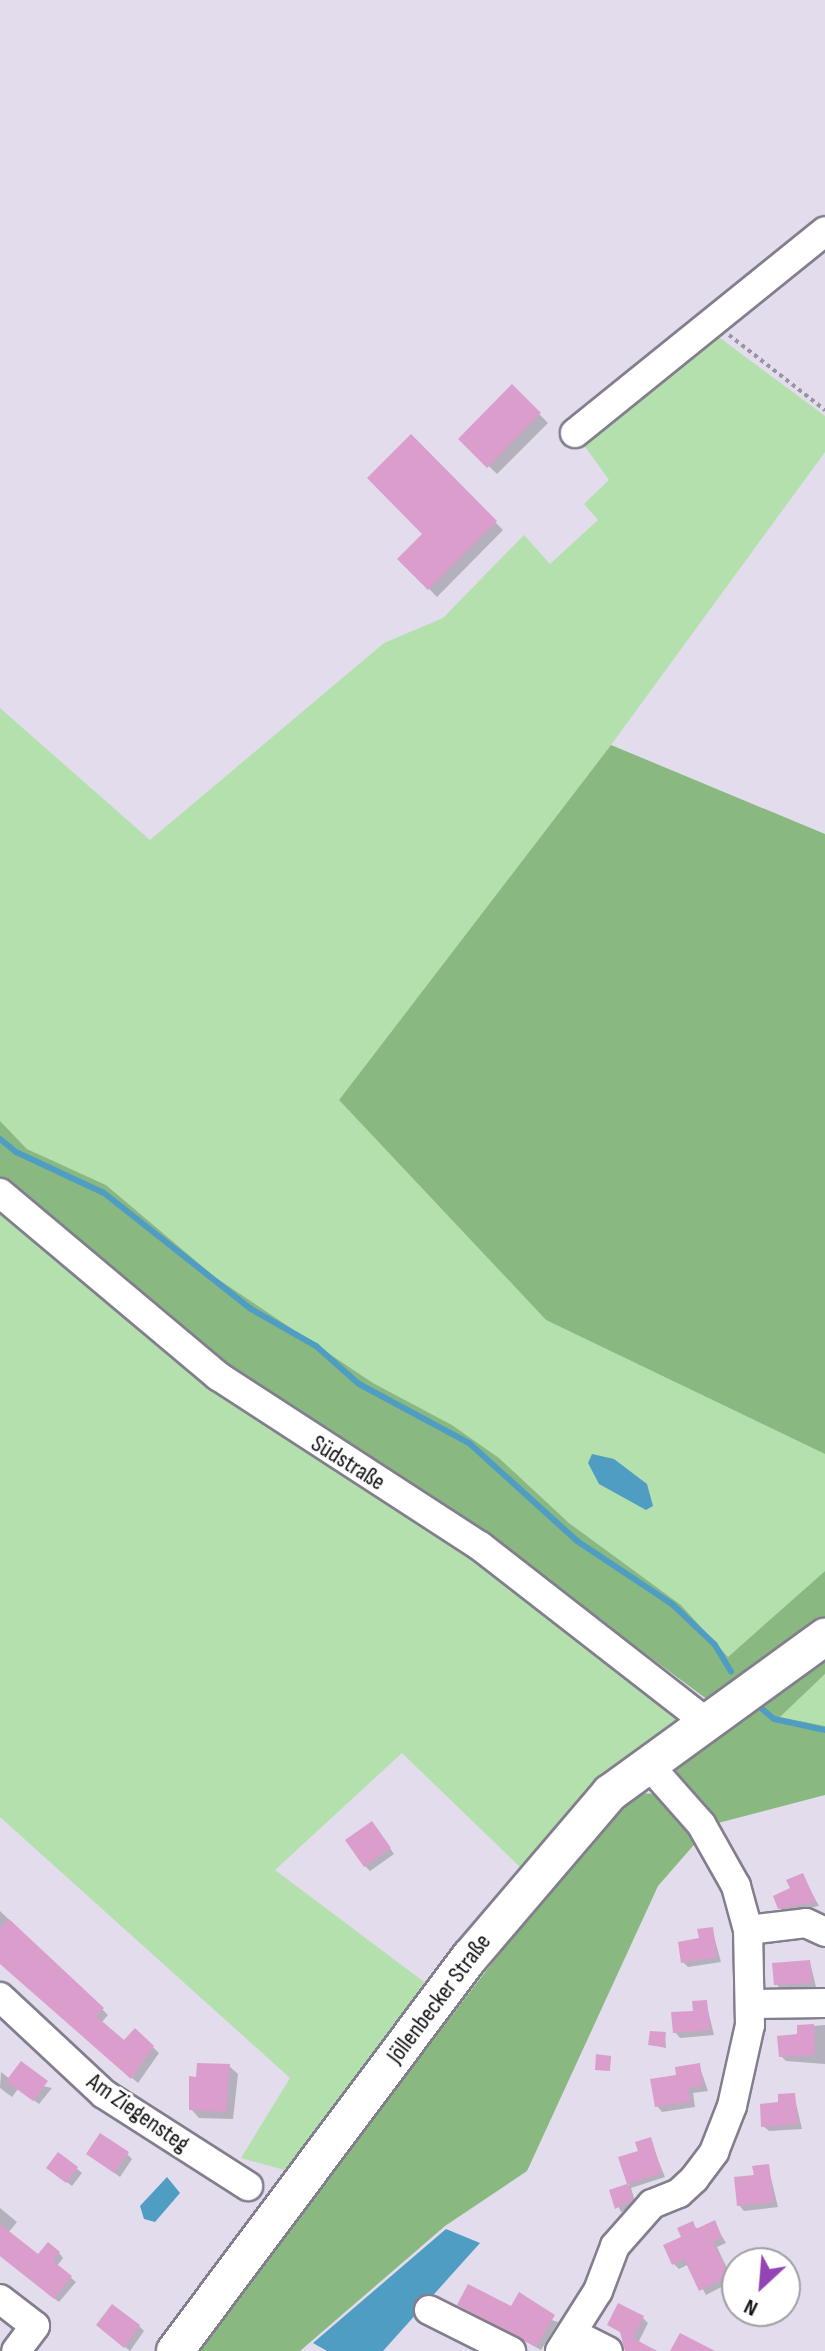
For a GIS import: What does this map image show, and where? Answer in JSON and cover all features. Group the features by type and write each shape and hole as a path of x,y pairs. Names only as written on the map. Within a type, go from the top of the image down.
{"main road":[{"name":"Jöllenbecker Straße","path":"175,2351 516,1900 610,1793 825,1637"}],"street":[{"path":"575,433 715,323 825,231"},
{"name":"Südstraße","path":"0,1193 218,1376 480,1546 706,1722"},
{"path":"608,2351 566,2342 598,2291 615,2246 652,2204 679,2193 694,2179 723,2136 753,2004 748,1930 722,1856 648,1764"},
{"path":"748,1930 806,1923 825,1932"},
{"name":"Am Ziegensteg","path":"0,1997 104,2094 248,2186"},
{"path":"753,2004 825,2003"},
{"path":"0,2299 35,2326 16,2351"},
{"path":"429,2310 511,2351"}],"path":[{"path":"715,323 825,410"}],"green space":[{"path":"716,335 825,416 825,452 611,745 339,1100 546,1320 825,1454 825,1571 728,1657 681,1605 569,1523 499,1458 452,1425 373,1383 215,1277 106,1185 27,1149 0,1121 0,708 150,840 384,643 443,618 524,535 550,564 598,520 584,504 609,480 581,441"},
{"path":"611,745 825,834 825,1454 546,1320 339,1100"},
{"path":"0,1121 27,1149 106,1185 215,1277 373,1383 452,1425 499,1458 569,1523 681,1605 728,1657 825,1571 825,1618 718,1700 708,1700 486,1536 269,1406 0,1184"},
{"path":"0,1208 479,1550 682,1719 604,1778 521,1868 402,1753 275,1870 432,1988 295,2173 241,2158 290,2078 0,1817"},
{"path":"825,1652 825,1674 780,1717 825,1726 825,1795 718,1823 681,1782 675,1766"},
{"path":"825,1674 825,1726 780,1717"},
{"path":"638,1793 657,1794 699,1839 658,1886 527,2171 445,2226 300,2351 194,2351 542,1898"}],"water":[{"path":"592,1454 614,1459 647,1484 653,1506 646,1510 599,1484 588,1463"},
{"path":"167,2177 180,2193 155,2222 144,2219 140,2206"},
{"path":"446,2229 480,2243 383,2351 327,2351 313,2343"}],"building":[{"path":"512,384 541,413 487,468 458,439"},
{"path":"411,434 497,521 428,590 397,559 422,534 367,478"},
{"path":"372,1821 391,1848 364,1867 345,1840"},
{"path":"803,1873 816,1902 778,1909 773,1896 790,1888 786,1880"},
{"path":"9,1919 104,2008 96,2016 124,2040 135,2028 154,2046 131,2079 0,1964 0,1929"},
{"path":"713,1927 717,1957 681,1963 678,1942 699,1938 697,1929"},
{"path":"810,1960 812,1983 774,1985 772,1963"},
{"path":"707,2000 710,2030 673,2033 671,2012 693,2011 692,2001"},
{"path":"814,2024 815,2055 779,2057 777,2036 797,2034 797,2025"},
{"path":"650,2031 666,2032 664,2047 648,2045"},
{"path":"596,2054 611,2056 610,2071 595,2070"},
{"path":"21,2061 48,2081 33,2101 6,2081"},
{"path":"197,2063 230,2064 226,2112 189,2110 189,2076 196,2077"},
{"path":"700,2063 703,2086 688,2088 691,2102 655,2107 650,2079 676,2075 675,2067"},
{"path":"795,2093 798,2124 761,2127 760,2104 778,2102 778,2094"},
{"path":"100,2133 129,2152 114,2173 86,2154"},
{"path":"651,2137 662,2173 628,2184 633,2200 615,2209 609,2190 627,2184 618,2157 638,2151 635,2142"},
{"path":"58,2152 78,2167 66,2183 46,2168"},
{"path":"769,2164 774,2202 737,2206 734,2177 754,2175 752,2166"},
{"path":"715,2220 722,2237 713,2242 721,2259 721,2280 699,2291 684,2259 672,2265 663,2245 681,2237 677,2228 693,2221 696,2229"},
{"path":"0,2224 38,2254 48,2242 60,2252 53,2261 72,2276 54,2299 0,2256"},
{"path":"468,2284 511,2306 519,2292 555,2315 536,2347 457,2305"},
{"path":"618,2303 644,2316 633,2338 657,2351 625,2351 620,2332 607,2325"},
{"path":"112,2304 140,2325 124,2348 96,2325"},
{"path":"680,2333 715,2351 670,2351"}],"waterway":[{"path":"0,1139 16,1152 104,1193 251,1309 316,1346 359,1384 469,1443 577,1541 672,1604 715,1645 731,1672"},
{"path":"761,1708 774,1719 825,1730"}]}
